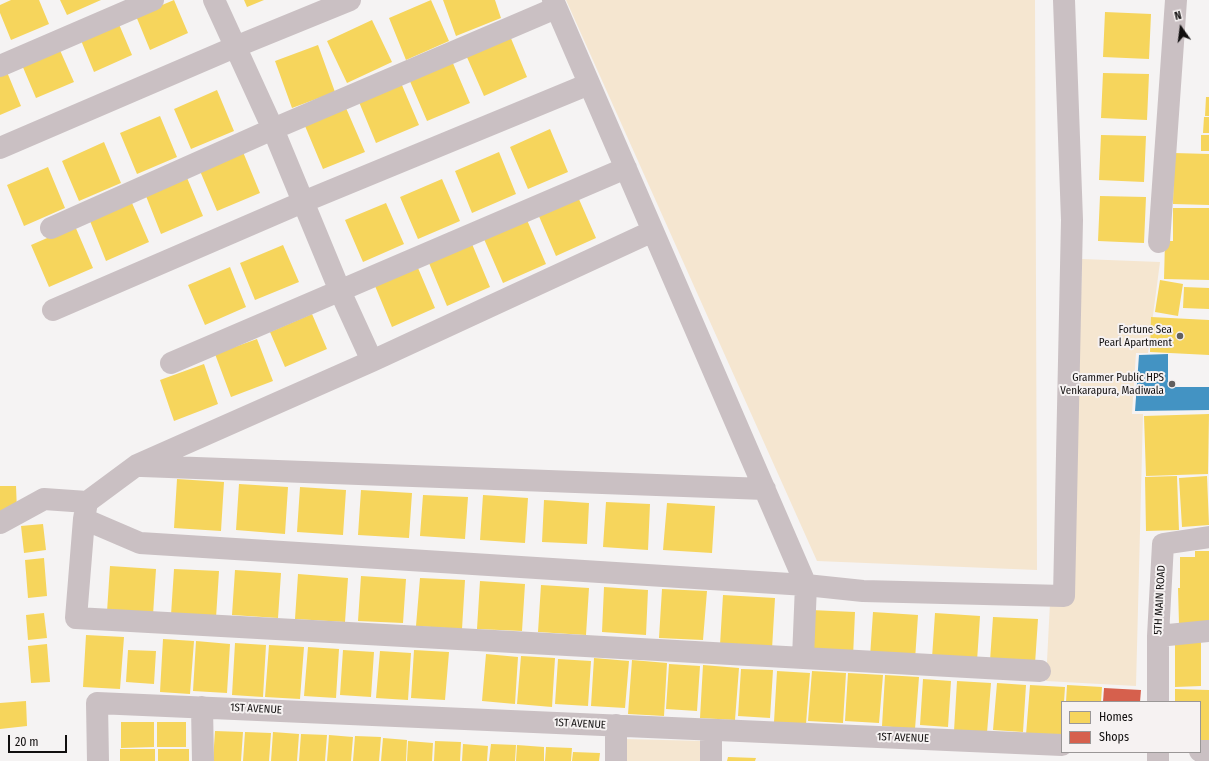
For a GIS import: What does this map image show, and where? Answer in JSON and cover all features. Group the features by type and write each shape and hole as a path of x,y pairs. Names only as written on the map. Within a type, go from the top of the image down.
{"street":[{"path":"0,66 153,0"},
{"path":"214,0 273,129 340,291 372,361"},
{"path":"0,148 235,47 350,0"},
{"path":"0,523 44,499 85,511 140,543 806,585 863,591 1064,596 1072,220 1064,0"},
{"path":"1159,242 1176,0"},
{"path":"51,228 554,4 806,585 803,658"},
{"path":"53,310 303,202 589,84"},
{"path":"172,362 626,168"},
{"path":"653,231 372,361 137,465 85,511 76,618 1040,671"},
{"path":"137,465 765,489"},
{"name":"5TH MAIN ROAD","path":"1158,701 1158,636 1163,544 1209,537"},
{"path":"1158,636 1209,631"},
{"name":"1ST AVENUE","path":"98,761 97,703 1061,745"},
{"path":"202,707 203,761"},
{"path":"616,726 616,761"},
{"path":"711,730 711,761"}],"shaded area":[{"path":"566,0 1035,0 1037,570 817,561"},
{"path":"1082,259 1160,262 1148,353 1136,353 1132,414 1143,414 1136,686 1046,681 1050,603 1072,602"},
{"path":"623,739 704,741 704,761 623,761"}],"building: Homes":[{"path":"11,0 39,0 49,24 11,40 0,13 0,5"},
{"path":"60,0 101,0 67,15"},
{"path":"174,0 188,33 150,50 136,16"},
{"path":"244,0 264,0 247,7"},
{"path":"431,0 449,41 406,60 389,18"},
{"path":"443,0 495,0 501,18 456,36"},
{"path":"1105,12 1151,14 1149,59 1103,57"},
{"path":"372,20 392,62 347,83 327,41"},
{"path":"118,22 132,55 94,72 80,38"},
{"path":"510,36 527,77 484,96 466,55"},
{"path":"318,45 335,92 292,108 275,61"},
{"path":"59,48 74,82 36,98 22,65"},
{"path":"452,61 470,103 427,121 409,79"},
{"path":"7,72 21,106 0,115 0,75"},
{"path":"1103,73 1149,74 1147,120 1101,118"},
{"path":"401,83 419,125 376,143 359,102"},
{"path":"217,90 234,131 191,149 174,109"},
{"path":"1206,97 1209,97 1209,116 1205,116"},
{"path":"346,108 365,152 323,169 305,126"},
{"path":"160,116 177,157 137,174 120,133"},
{"path":"1204,117 1209,117 1209,133 1203,133"},
{"path":"550,129 568,172 528,189 510,147"},
{"path":"1101,135 1146,136 1144,182 1099,180"},
{"path":"1201,135 1209,135 1209,151 1201,151"},
{"path":"104,142 121,183 79,201 62,161"},
{"path":"243,152 260,193 217,211 200,171"},
{"path":"499,152 516,194 472,213 455,171"},
{"path":"1174,153 1209,154 1209,205 1173,204"},
{"path":"48,167 65,208 24,226 7,185"},
{"path":"185,173 203,216 161,234 144,191"},
{"path":"442,179 460,221 418,239 400,197"},
{"path":"1100,196 1146,197 1144,243 1098,241"},
{"path":"578,197 596,238 556,256 538,214"},
{"path":"132,203 149,242 106,261 90,221"},
{"path":"386,203 404,244 363,262 345,220"},
{"path":"1173,208 1209,208 1209,280 1164,279 1165,241 1173,241"},
{"path":"527,220 546,264 503,283 484,239"},
{"path":"75,226 93,268 49,287 31,245"},
{"path":"472,244 490,287 447,306 429,263"},
{"path":"283,245 299,282 255,300 240,263"},
{"path":"230,267 246,307 205,325 188,285"},
{"path":"418,268 435,308 392,327 375,286"},
{"path":"1160,280 1183,284 1178,316 1155,312"},
{"path":"1184,287 1209,288 1209,309 1183,308"},
{"path":"312,314 327,349 285,367 270,332"},
{"name":"Fortune Sea Pearl Apartment","path":"1151,317 1209,320 1209,355 1150,352"},
{"path":"257,339 273,381 231,397 215,354"},
{"path":"204,364 218,404 174,421 160,380"},
{"path":"1209,414 1208,474 1146,476 1144,416"},
{"path":"1177,476 1179,530 1146,531 1145,477"},
{"path":"1207,476 1209,525 1182,527 1179,478"},
{"path":"177,479 224,482 221,531 174,528"},
{"path":"239,484 288,487 285,534 236,530"},
{"path":"0,486 16,486 17,511 0,511"},
{"path":"300,487 346,490 343,535 297,532"},
{"path":"361,490 412,493 409,538 358,535"},
{"path":"423,495 468,497 465,539 420,536"},
{"path":"483,495 528,498 525,543 480,540"},
{"path":"544,500 589,503 587,544 542,542"},
{"path":"606,502 650,504 648,550 603,547"},
{"path":"667,503 715,506 712,553 663,550"},
{"path":"43,524 46,550 24,553 21,526"},
{"path":"1195,551 1209,551 1209,621 1179,624 1178,588 1180,588 1180,557 1195,557"},
{"path":"44,558 47,596 28,598 25,560"},
{"path":"110,566 156,569 153,615 107,612"},
{"path":"174,569 219,571 216,618 171,615"},
{"path":"235,570 281,573 278,618 232,615"},
{"path":"298,574 348,578 345,622 295,619"},
{"path":"361,576 406,579 403,623 358,621"},
{"path":"420,578 465,580 462,629 416,626"},
{"path":"480,581 525,584 522,631 477,629"},
{"path":"541,585 589,588 586,635 538,632"},
{"path":"604,587 648,590 646,635 602,632"},
{"path":"662,589 707,591 703,640 659,638"},
{"path":"723,595 775,598 772,649 720,645"},
{"path":"811,610 855,612 853,657 808,655"},
{"path":"873,612 918,615 915,660 870,657"},
{"path":"44,613 47,638 28,640 26,615"},
{"path":"935,613 980,616 977,661 932,658"},
{"path":"993,617 1038,619 1035,664 990,661"},
{"path":"86,635 124,637 120,689 83,687"},
{"path":"163,639 194,641 190,694 160,692"},
{"path":"196,641 230,644 227,693 193,691"},
{"path":"1175,642 1201,642 1201,686 1175,687"},
{"path":"235,643 266,645 263,697 232,695"},
{"path":"47,644 50,682 31,683 28,646"},
{"path":"269,645 304,647 300,699 265,697"},
{"path":"308,647 339,649 336,698 304,696"},
{"path":"128,650 156,651 154,684 126,682"},
{"path":"343,650 374,652 371,697 340,695"},
{"path":"414,650 449,652 445,700 411,698"},
{"path":"380,651 411,653 408,700 376,698"},
{"path":"486,654 518,657 515,704 482,701"},
{"path":"521,656 555,658 552,707 517,704"},
{"path":"594,658 629,661 625,708 591,706"},
{"path":"558,659 591,661 588,706 555,704"},
{"path":"632,660 667,663 664,716 628,714"},
{"path":"669,664 700,666 697,711 666,709"},
{"path":"703,665 739,668 735,720 700,718"},
{"path":"741,669 773,670 770,718 738,716"},
{"path":"777,671 810,673 806,724 774,722"},
{"path":"812,671 846,673 843,723 808,721"},
{"path":"848,673 883,675 879,723 845,721"},
{"path":"885,675 919,677 915,729 882,726"},
{"path":"923,679 951,681 948,727 920,725"},
{"path":"957,681 991,683 987,733 954,731"},
{"path":"997,683 1026,685 1023,732 993,730"},
{"path":"1030,685 1065,687 1064,701 1061,701 1061,738 1026,735"},
{"path":"1067,685 1102,687 1101,701 1066,701"},
{"path":"1175,689 1209,690 1209,743 1201,743 1201,701 1175,701"},
{"path":"26,701 27,726 0,729 0,703"},
{"path":"121,722 154,722 154,747 121,748"},
{"path":"157,722 186,722 186,747 157,747"},
{"path":"215,731 243,732 241,761 213,761"},
{"path":"245,732 271,733 269,761 243,761"},
{"path":"273,732 299,734 297,761 271,761"},
{"path":"301,734 327,735 325,761 299,761"},
{"path":"329,735 353,737 351,761 327,761"},
{"path":"355,736 381,737 379,761 353,761"},
{"path":"383,738 407,740 406,761 381,761"},
{"path":"408,741 433,743 432,761 407,761"},
{"path":"435,741 461,742 460,761 434,761"},
{"path":"463,744 488,746 487,761 462,761"},
{"path":"491,744 516,745 515,761 489,761"},
{"path":"517,745 544,747 544,761 516,761"},
{"path":"546,747 572,748 571,761 545,761"},
{"path":"120,749 155,749 155,761 120,761"},
{"path":"158,749 189,749 189,761 158,761"},
{"path":"573,752 600,753 599,761 572,761"},
{"path":"728,757 756,758 755,761 727,761"}],"building: Shops":[{"path":"1104,688 1141,690 1140,701 1103,701"}],"building: Schools":[{"name":"Grammer Public HPS Venkarapura, Madiwala","path":"1168,354 1168,387 1209,387 1209,410 1135,411 1139,355"}],"place":[{"name":"Fortune Sea Pearl Apartment","path":"1180,336"},
{"name":"Grammer Public HPS Venkarapura, Madiwala","path":"1172,384"}]}
